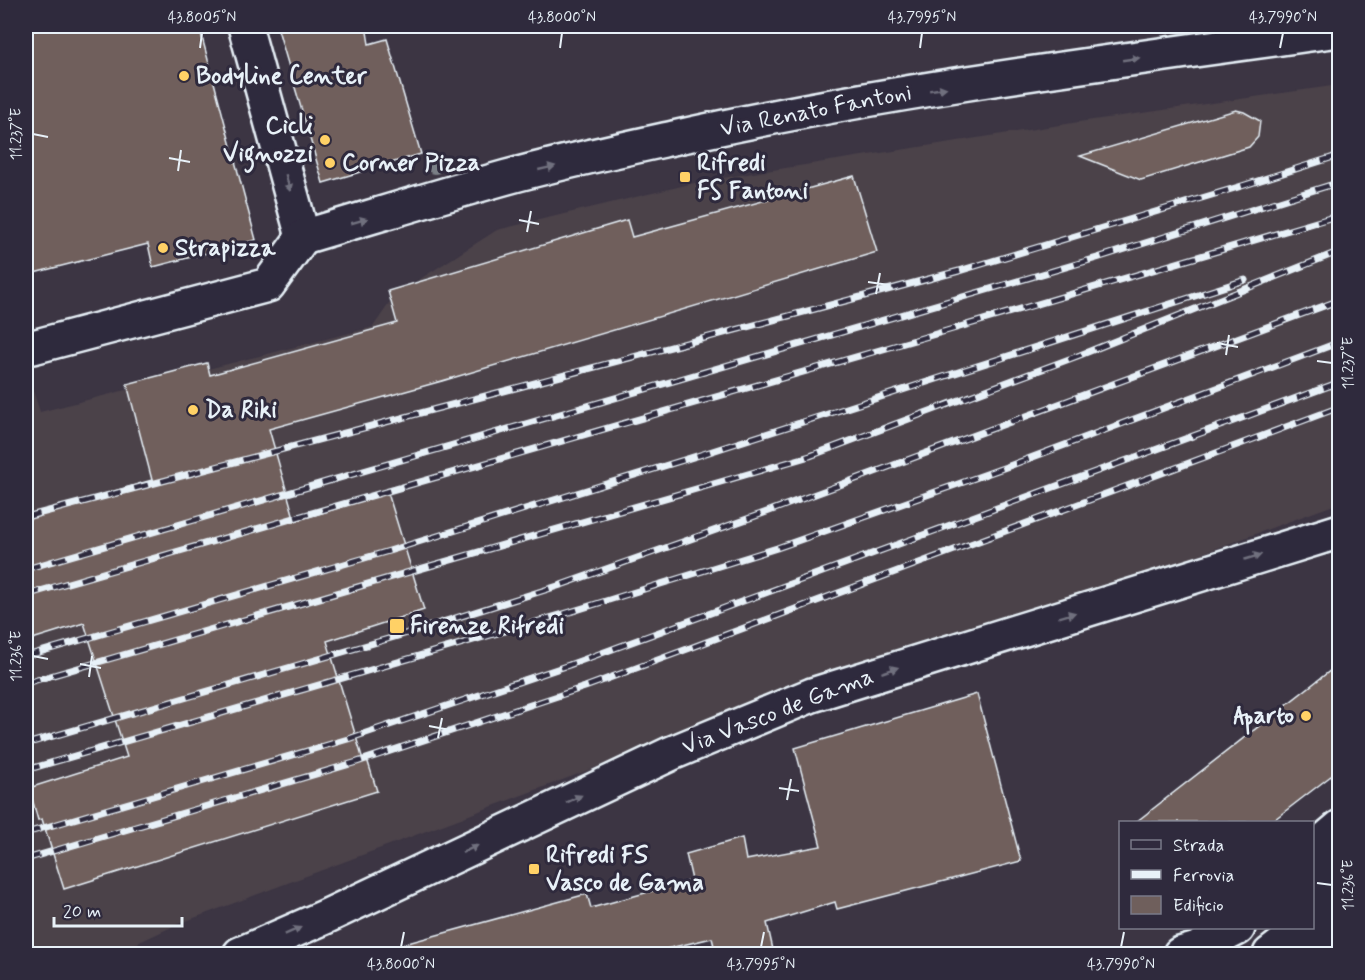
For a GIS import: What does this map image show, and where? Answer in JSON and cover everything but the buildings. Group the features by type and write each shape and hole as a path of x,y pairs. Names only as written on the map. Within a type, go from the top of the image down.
{"street":[{"path":"33,347 268,285 303,237 245,26"},
{"name":"Via Renato Fantoni","path":"303,237 510,177 674,138 779,117 886,97 1113,61 1340,30"},
{"name":"Via Vasco de Gama","path":"240,954 335,912 672,753 812,695 1340,531"},
{"path":"1314,854 1327,838 1340,827"},
{"path":"1314,881 1340,868"},
{"path":"1314,918 1340,899"},
{"path":"1272,954 1301,929"},
{"path":"1272,954 1306,946 1340,930"},
{"path":"1180,954 1197,949 1229,931"}],"shaded area":[{"path":"1339,85 1339,503 1182,561 741,713 178,924 114,954 26,954 26,370 40,412 373,327 395,295 497,230 703,181 1079,122"}],"railway":[{"path":"26,517 959,271 1340,155"},
{"path":"26,569 1097,258 1340,182"},
{"path":"26,595 946,331 1340,215"},
{"path":"26,683 810,456 1080,355 1340,251"},
{"path":"26,656 389,551 703,454 1245,280"},
{"path":"26,744 398,636 561,585 764,513 1340,300"},
{"path":"26,770 570,612 777,548 1009,466 1340,342"},
{"path":"26,833 348,739 569,665 1340,382"},
{"path":"26,859 357,762 585,687 1340,407"}],"place":[{"name":"Bodyline Center","path":"184,76"},
{"name":"Cicli Vignozzi","path":"325,140"},
{"name":"Corner Pizza","path":"330,163"},
{"name":"Rifredi FS Fantoni","path":"685,177"},
{"name":"Strapizza","path":"163,248"},
{"name":"Da Riki","path":"193,410"},
{"name":"Firenze Rifredi","path":"397,626"},
{"name":"Aparto","path":"1306,716"},
{"name":"Rifredi FS Vasco de Gama","path":"534,869"}]}
